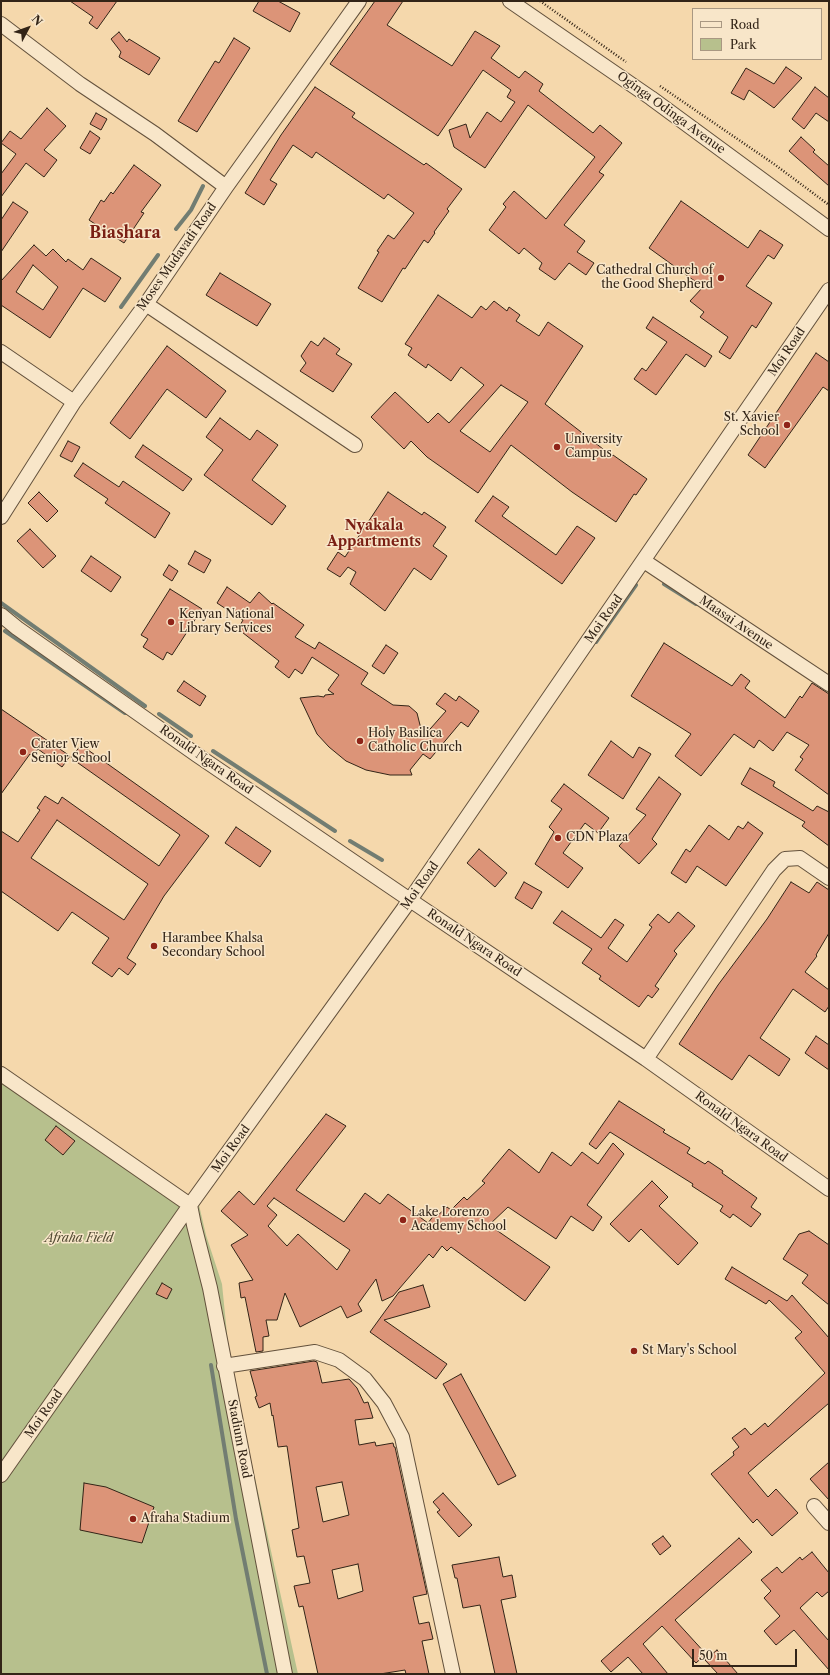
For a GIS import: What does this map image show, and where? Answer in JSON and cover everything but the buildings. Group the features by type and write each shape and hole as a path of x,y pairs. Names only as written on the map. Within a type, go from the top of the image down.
{"street":[{"name":"Moses Mudavadi Road","path":"1,517 74,402 146,304 226,188 359,1"},
{"name":"Oginga Odinga Avenue","path":"510,1 651,98 829,229"},
{"path":"1,24 80,84 155,134 226,188"},
{"name":"Moi Road","path":"1,1475 190,1205 410,900 829,290"},
{"path":"146,304 355,445"},
{"path":"1,352 74,402"},
{"name":"Maasai Avenue","path":"644,561 829,684"},
{"name":"Ronald Ngara Road","path":"1,615 17,628 197,754 646,1059 829,1189"},
{"path":"646,1059 774,870 785,859 800,858 829,878"},
{"path":"1,1074 190,1205"},
{"name":"Stadium Road","path":"190,1205 210,1288 285,1674"},
{"path":"224,1366 315,1352 339,1360 365,1379 384,1403 402,1437 453,1674"},
{"path":"814,1506 829,1523"}],"path":[{"path":"540,1 631,66"},
{"path":"657,83 767,159 829,205"}],"green space":[{"name":"Afraha Stadium","path":"1,1071 199,1205 206,1235 222,1284 230,1364 298,1674 1,1674"}],"waterway":[{"path":"176,229 191,210 203,186"},
{"path":"121,307 158,255"},
{"path":"664,584 696,604"},
{"path":"596,642 636,585"},
{"path":"1,603 145,706"},
{"path":"5,631 125,713"},
{"path":"159,714 191,736"},
{"path":"213,751 335,831"},
{"path":"350,841 382,860"},
{"path":"211,1365 236,1519 267,1674"}],"place":[{"name":"Cathedral Church of the Good Shepherd","path":"721,278"},
{"name":"St. Xavier School","path":"787,425"},
{"name":"University Campus","path":"557,447"},
{"name":"Kenyan National Library Services","path":"171,622"},
{"name":"Holy Basilica Catholic Church","path":"360,741"},
{"name":"Crater View Senior School","path":"23,752"},
{"name":"CDN Plaza","path":"558,838"},
{"name":"Harambee Khalsa Secondary School","path":"154,946"},
{"name":"Lake Lorenzo Academy School","path":"403,1220"},
{"name":"St Mary's School","path":"634,1351"},
{"name":"Afraha Stadium","path":"133,1519"}],"district":[{"name":"Biashara","path":"125,233"},
{"name":"Nyakala Appartments","path":"374,534"}],"park label":[{"name":"Afraha Field","path":"79,1239"}]}
